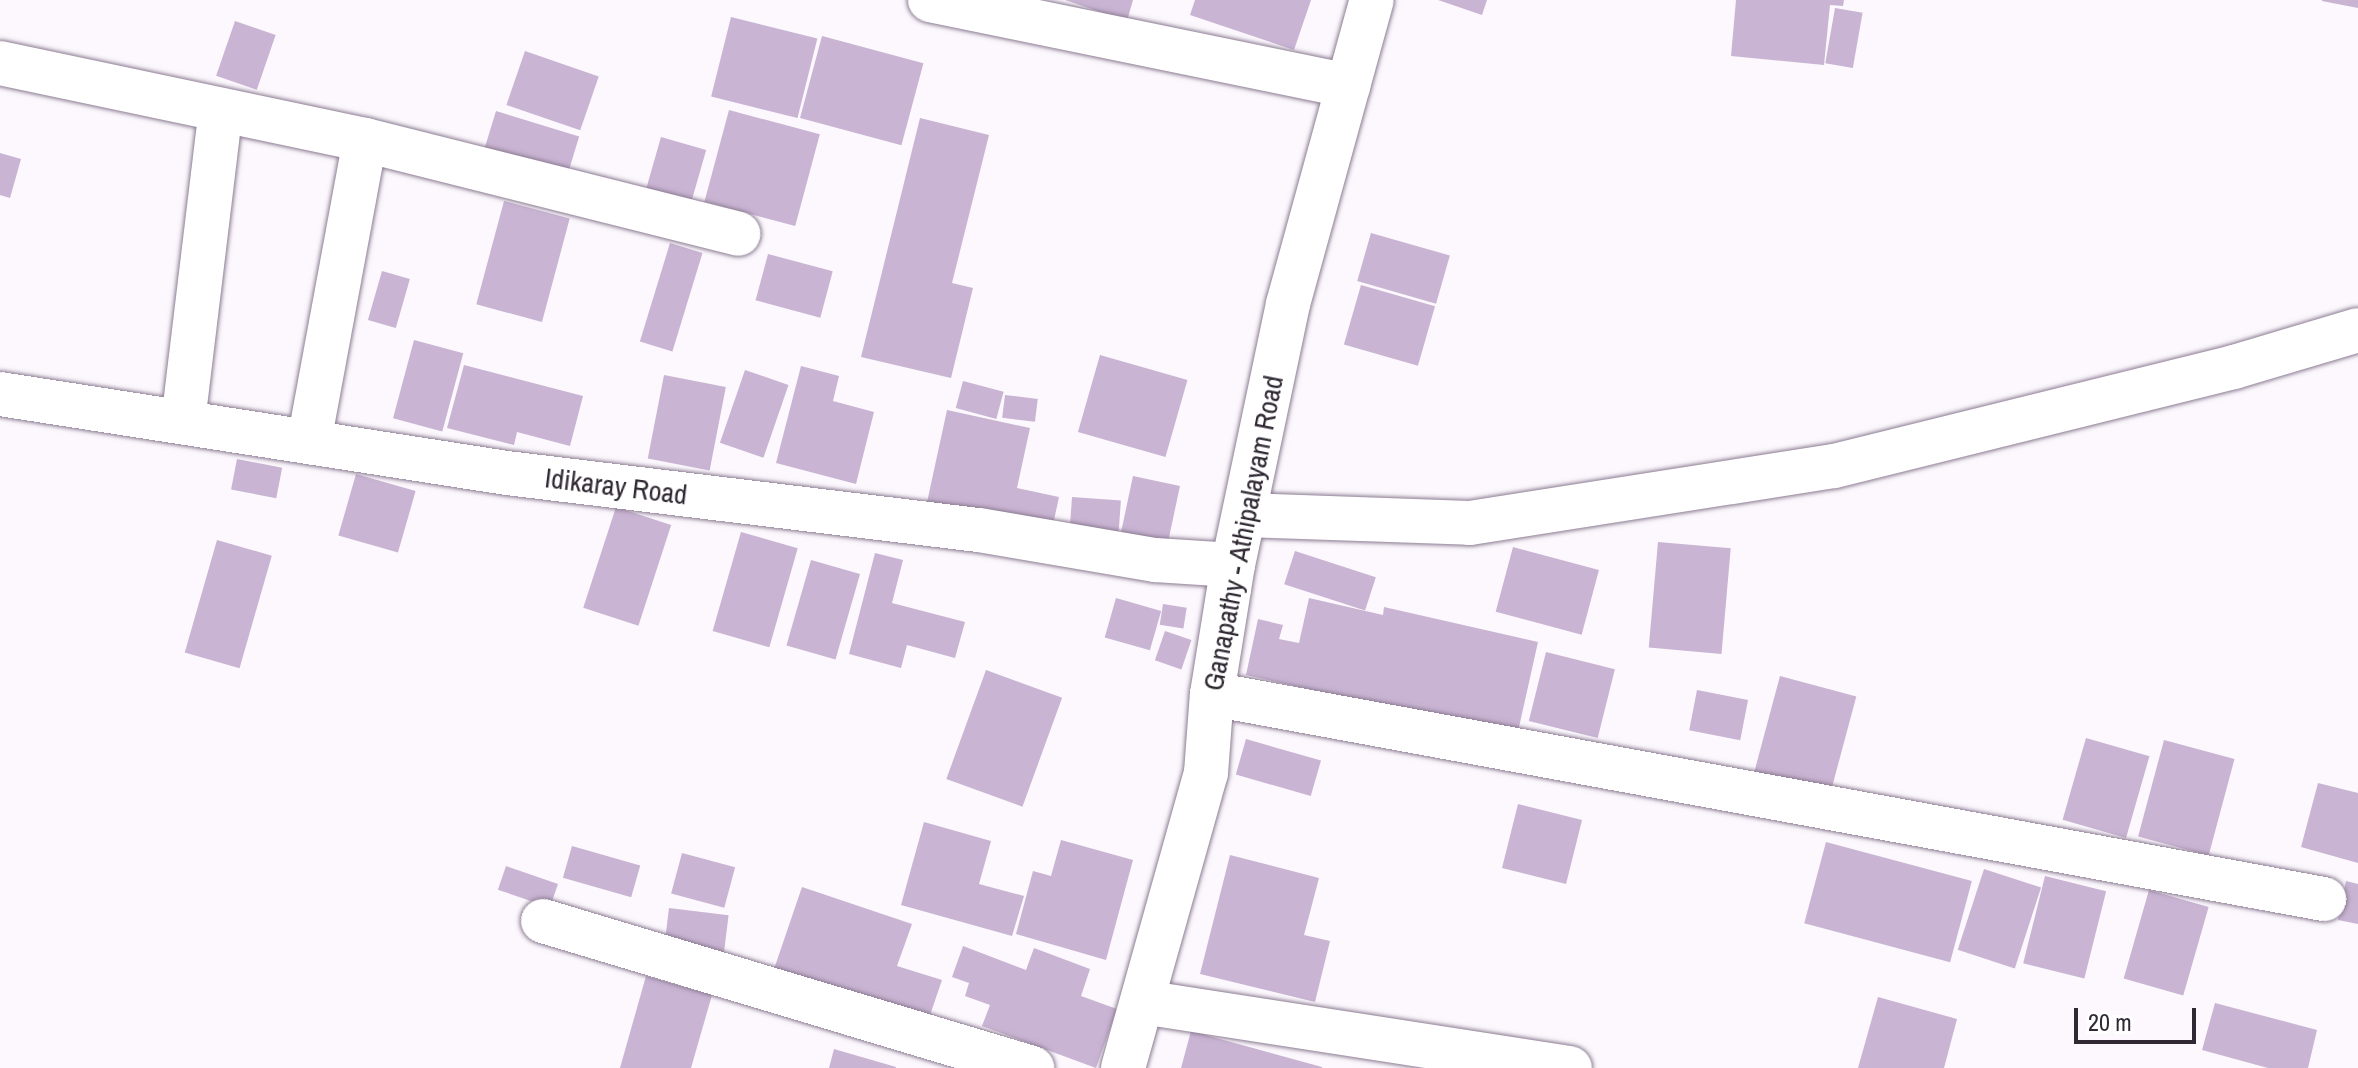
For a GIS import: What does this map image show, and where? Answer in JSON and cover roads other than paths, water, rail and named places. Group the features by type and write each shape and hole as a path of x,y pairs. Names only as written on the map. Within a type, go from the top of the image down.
{"street":[{"path":"930,0 1348,86"},
{"name":"Ganapathy - Athipalayam Road","path":"1123,1068 1206,773 1212,694 1233,565 1288,304 1372,0"},
{"path":"0,63 365,140 738,234"},
{"path":"183,422 221,110"},
{"path":"309,442 365,140"},
{"path":"1244,515 1470,523 1834,466 2234,367 2358,330"},
{"name":"Idikaray Road","path":"0,394 507,473 979,530 1155,560 1233,565"},
{"path":"1212,694 2324,899"},
{"path":"543,921 1032,1068"},
{"path":"1143,1002 1570,1068"}]}
